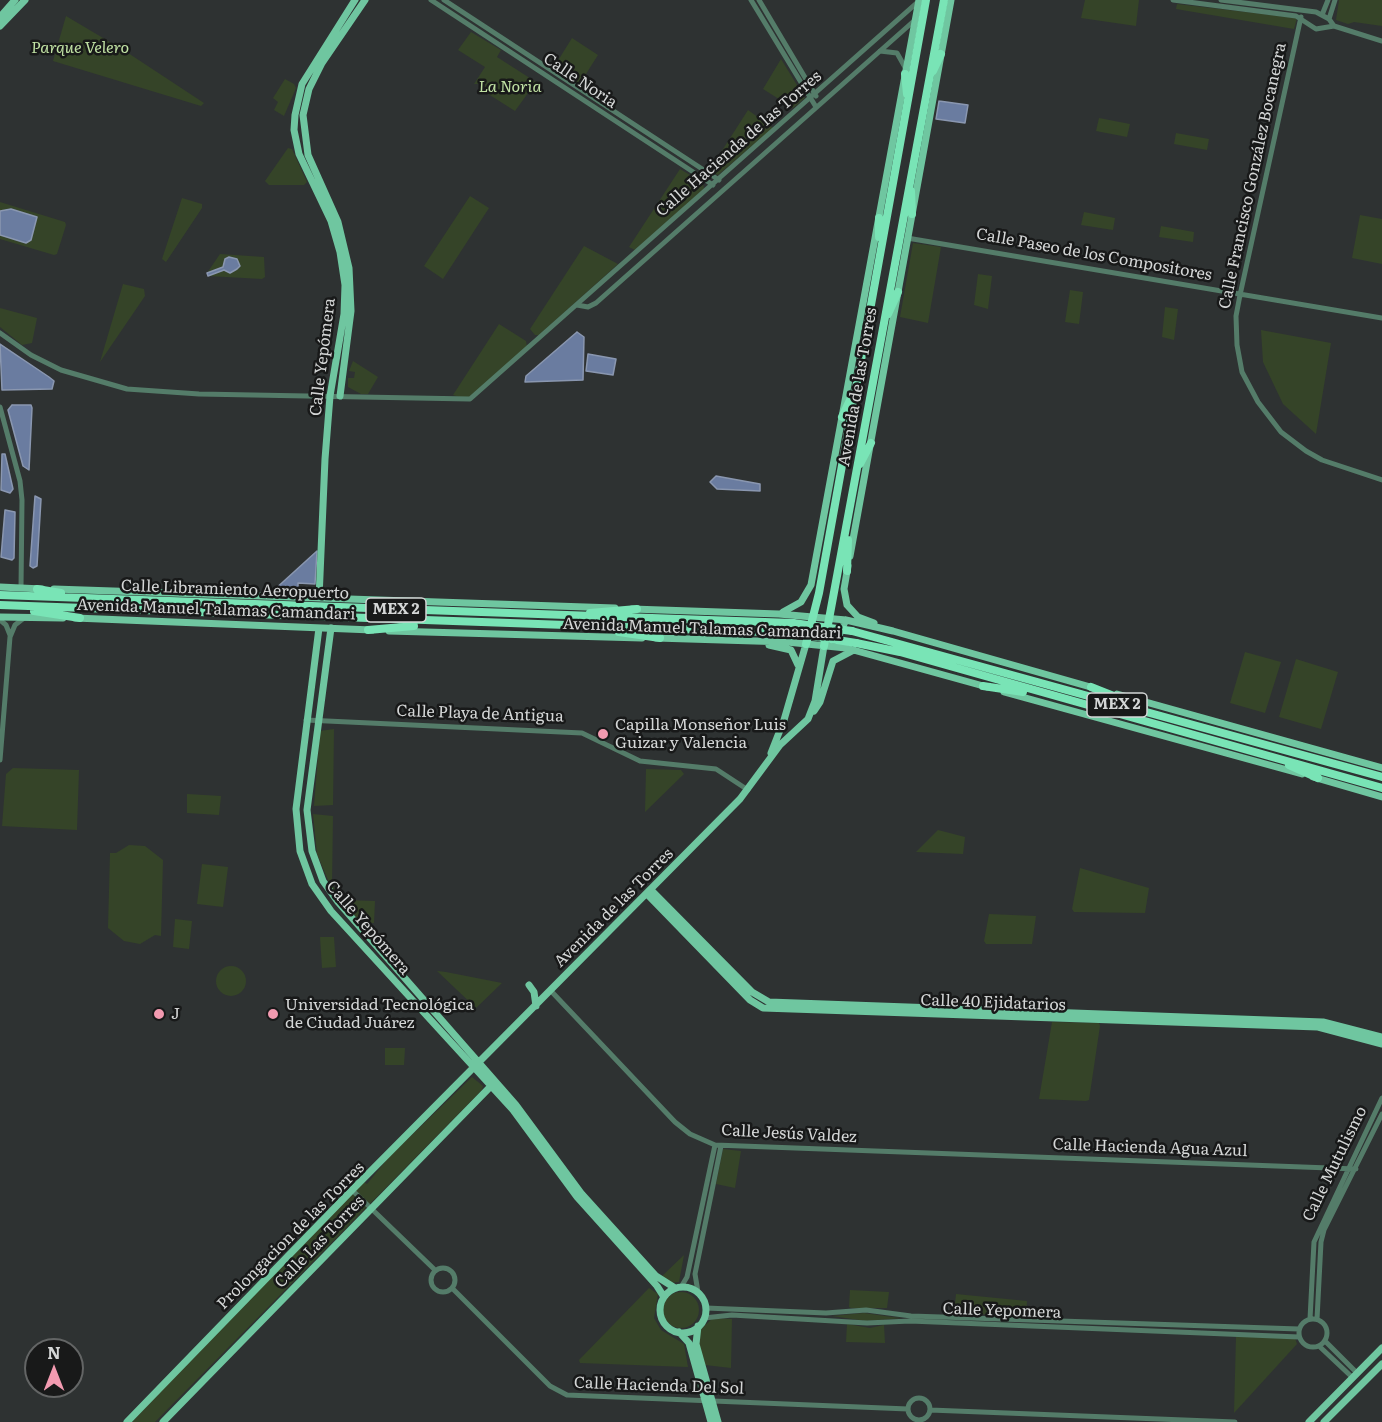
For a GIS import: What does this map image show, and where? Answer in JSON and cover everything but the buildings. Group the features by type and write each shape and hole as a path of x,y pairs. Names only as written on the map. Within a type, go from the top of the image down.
{"highway":[{"name":"Avenida de las Torres","path":"806,644 819,594 908,104 921,0"},
{"name":"Avenida de las Torres","path":"824,646 874,368 903,237 914,154 944,0"},
{"path":"927,86 940,54"},
{"path":"906,72 908,104"},
{"path":"902,134 909,140 917,140"},
{"path":"899,150 909,149 914,154"},
{"path":"911,177 912,214"},
{"path":"890,199 889,231 903,237"},
{"path":"879,218 878,241 881,248"},
{"path":"882,327 898,292"},
{"path":"865,335 871,341 880,341"},
{"path":"860,362 869,362 874,368"},
{"path":"842,417 856,388"},
{"path":"856,471 871,443"},
{"path":"826,504 833,512"},
{"path":"847,572 849,515"},
{"path":"37,589 107,598"},
{"path":"819,594 824,601 833,601"},
{"name":"Calle Libramiento Aeropuerto","path":"0,595 793,623 852,630 1178,723"},
{"path":"0,606 80,618"},
{"name":"Calle Libramiento Aeropuerto","path":"0,606 445,623 793,633 856,646"},
{"path":"574,616 637,609"},
{"path":"368,630 445,623"},
{"path":"579,627 660,638"},
{"name":"MEX 2","path":"856,646 900,652 1382,788"},
{"path":"982,686 1052,696"},
{"path":"1091,687 1178,723"},
{"name":"MEX 2","path":"1178,723 1382,776"},
{"path":"1263,754 1318,778"}],"main road":[{"path":"0,16 15,0"},
{"path":"0,26 25,0"},
{"name":"Calle Yepómera","path":"319,598 322,499 330,396 342,335 345,285 340,252 331,221 297,144 295,115 302,84 355,0"},
{"name":"Calle Yepómera","path":"340,396 351,311 349,268 338,222 308,155 303,115 309,89 322,63 365,0"},
{"name":"Avenida de las Torres","path":"779,614 796,606 809,592 915,20 921,0"},
{"name":"Avenida de las Torres","path":"893,631 858,616 850,610 844,596 898,292 903,237 912,214 951,0"},
{"name":"Avenida Manuel Talamas Camandari","path":"0,587 814,615 893,631 1382,768"},
{"path":"787,642 799,635 795,615"},
{"name":"Avenida Manuel Talamas Camandari","path":"0,619 80,618 368,630 787,642 846,648 856,646 982,686 1382,797"},
{"path":"846,620 839,639 846,648"},
{"name":"Calle Yepómera","path":"319,628 296,816 300,851 312,884 331,911 477,1066"},
{"name":"Calle Yepómera","path":"331,628 307,810 309,838 319,871 338,902 477,1066 536,1129 581,1193 656,1276 678,1288"},
{"path":"755,641 791,650 798,665"},
{"name":"Avenida de las Torres","path":"767,762 789,704 798,665 806,644"},
{"name":"Avenida de las Torres","path":"477,1066 748,790 784,740 805,722 811,713 824,646"},
{"path":"811,713 820,702 833,661 856,646"},
{"name":"Calle 40 Ejidatarios","path":"649,892 752,992 769,1002 1323,1022 1382,1044"},
{"path":"529,985 535,996 536,1006"},
{"name":"Calle 40 Ejidatarios","path":"1359,1034 1382,1037"},
{"name":"Prolongacion de las Torres","path":"127,1422 352,1190 477,1066"},
{"name":"Calle Yepómera","path":"492,1083 577,1197 657,1286 664,1297"},
{"name":"Calle Las Torres","path":"162,1422 492,1083"},
{"path":"679,1332 689,1331 698,1326 704,1318 705,1308 698,1293 678,1288 664,1297 660,1307 662,1318 668,1327 679,1332 689,1343 718,1422"},
{"path":"698,1326 696,1344 709,1401 711,1422"},
{"path":"1310,1422 1382,1348"},
{"path":"1324,1422 1382,1364"}],"street":[{"name":"Calle Noria","path":"431,0 714,185"},
{"name":"Calle Noria","path":"444,0 719,180"},
{"path":"751,0 818,105"},
{"path":"759,0 813,97"},
{"name":"Calle Hacienda de las Torres","path":"340,396 470,399 921,0"},
{"path":"1173,0 1301,17 1316,29 1334,26 1382,41"},
{"path":"1221,0 1319,13 1329,19 1334,26"},
{"path":"1309,22 1328,0"},
{"path":"1329,19 1335,0"},
{"name":"Calle Francisco González Bocanegra","path":"1301,17 1240,295 1236,330 1242,372 1268,417 1281,432 1306,451 1348,470 1382,480"},
{"name":"Calle Hacienda de las Torres","path":"577,305 588,307 596,303 915,20"},
{"path":"889,28 896,36"},
{"path":"879,51 897,53 906,72"},
{"name":"Calle Paseo de los Compositores","path":"903,237 1382,318"},
{"path":"0,333 31,355 61,370 127,389 188,393 340,396"},
{"path":"0,407 21,490 21,588"},
{"path":"0,760 10,637 15,625 26,618"},
{"path":"0,619 6,625 10,637"},
{"name":"Calle Playa de Antigua","path":"306,720 582,733 640,761 717,769 748,790"},
{"name":"Calle Jesús Valdez","path":"551,991 669,1116 690,1134 718,1145 944,1154"},
{"name":"Calle Mutulismo","path":"1352,1168 1382,1098"},
{"name":"Calle Mutulismo","path":"1310,1318 1314,1242 1382,1114"},
{"path":"678,1288 687,1277 718,1145"},
{"path":"698,1293 695,1274 718,1145"},
{"name":"Calle Hacienda Agua Azul","path":"944,1154 1352,1168"},
{"path":"352,1190 370,1210 435,1270"},
{"name":"Calle Mutulismo","path":"1317,1319 1322,1228"},
{"path":"443,1268 451,1270 455,1277 452,1288 441,1292 434,1289 430,1281 435,1270 443,1268"},
{"name":"Calle Hacienda Del Sol","path":"452,1288 560,1393 587,1398 908,1409"},
{"name":"Calle Yepomera","path":"705,1308 826,1313 866,1310 911,1316 1299,1329"},
{"name":"Calle Yepomera","path":"704,1318 737,1315 867,1323 910,1321 1299,1337"},
{"path":"1310,1318 1317,1319 1327,1329 1325,1341 1319,1346 1308,1347 1299,1337 1299,1329 1304,1321 1310,1318"},
{"path":"1325,1341 1355,1376"},
{"path":"1319,1346 1355,1376"},
{"path":"920,1398 928,1402 930,1410 927,1417 919,1420 912,1416 908,1409 912,1401 920,1398"},
{"path":"930,1410 1235,1422"}],"green space":[{"path":"1085,0 1139,0 1136,26 1081,18"},
{"path":"1339,0 1382,0 1382,26 1354,22 1348,24 1336,20"},
{"path":"1177,4 1297,18 1294,29 1176,9"},
{"name":"Parque Velero","path":"66,16 125,51 204,103 201,106 53,61"},
{"name":"La Noria","path":"471,32 501,50 497,57 536,82 515,111 485,92 481,84 474,84 485,67 458,50"},
{"path":"572,38 598,55 579,85 554,67"},
{"path":"781,59 805,98 793,108 763,89"},
{"path":"285,79 294,84 296,88 284,116 274,110 278,102 273,98"},
{"path":"748,110 773,128 718,175 709,171"},
{"path":"1099,118 1130,124 1127,137 1096,131"},
{"path":"1176,133 1209,139 1207,150 1174,144"},
{"path":"288,148 292,149 307,182 304,185 269,185 265,181"},
{"path":"680,169 703,183 704,189 635,250 629,247"},
{"path":"470,196 489,208 443,279 424,266"},
{"path":"182,198 202,204 202,208 166,262 162,259"},
{"path":"0,202 65,222 57,254 0,239"},
{"path":"1084,212 1115,218 1113,230 1081,225"},
{"path":"1360,215 1382,219 1382,264 1352,258"},
{"path":"1161,226 1194,232 1193,242 1159,237"},
{"path":"913,243 941,247 928,323 900,317"},
{"path":"584,246 618,264 539,335 535,335 530,329"},
{"path":"220,254 264,257 265,277 262,279 208,276 207,273"},
{"path":"978,274 992,276 988,309 974,305"},
{"path":"123,284 144,289 145,296 100,362"},
{"path":"1070,290 1083,292 1079,324 1065,322"},
{"path":"1165,307 1178,309 1174,340 1162,337"},
{"path":"0,308 37,318 32,343 22,345 0,327"},
{"path":"499,324 526,341 527,347 467,400 453,395"},
{"path":"1261,330 1331,343 1316,434 1283,404 1263,362"},
{"path":"353,361 378,377 368,394 361,394 348,387 348,378 354,378 355,372 349,371"},
{"path":"1245,652 1281,662 1265,713 1230,703"},
{"path":"1296,659 1338,672 1321,729 1279,717"},
{"path":"334,729 333,805 314,806 320,731"},
{"path":"13,768 79,770 77,830 2,826 6,774"},
{"path":"646,769 681,770 684,774 645,812"},
{"path":"187,794 221,796 219,815 187,813"},
{"path":"313,814 333,816 332,885 344,900 375,901 374,923 361,923 331,887 317,854"},
{"path":"938,830 965,837 963,854 916,852"},
{"path":"129,845 145,846 163,860 161,936 155,935 140,944 124,941 108,928 110,853 116,853"},
{"path":"202,864 228,867 223,907 197,904"},
{"path":"1080,868 1149,888 1145,913 1074,912 1072,909"},
{"path":"989,914 1036,916 1032,944 986,944 984,941"},
{"path":"175,919 192,921 189,949 173,947"},
{"path":"320,937 334,937 336,967 322,968"},
{"path":"231,966 237,967 245,975 245,987 237,995 231,996 225,995 217,987 216,981 217,975 225,967"},
{"path":"437,971 446,972 502,983 476,1008"},
{"path":"1052,1022 1099,1023 1089,1100 1039,1099"},
{"path":"385,1048 405,1048 404,1065 385,1065"},
{"path":"472,1077 483,1086 482,1090 155,1422 132,1422 323,1219 364,1182 367,1184 388,1158"},
{"path":"723,1149 741,1151 735,1188 716,1184"},
{"path":"684,1255 679,1282 669,1283 661,1277"},
{"path":"649,1288 658,1294 654,1318 661,1330 684,1344 688,1367 580,1363 579,1360"},
{"path":"850,1290 889,1292 887,1308 851,1308 849,1307"},
{"path":"681,1292 694,1297 699,1310 694,1323 681,1328 668,1323 663,1310 668,1297"},
{"path":"956,1294 1027,1301 1026,1316 954,1313"},
{"path":"864,1313 902,1318 866,1321 832,1316"},
{"path":"713,1318 732,1319 731,1368 705,1365 698,1344 700,1330"},
{"path":"847,1324 870,1328 884,1325 885,1343 846,1342"},
{"path":"1236,1336 1295,1338 1297,1344 1234,1413"}],"water":[{"path":"939,101 968,105 965,123 936,119"},
{"path":"11,209 37,217 31,240 26,243 0,235 0,211"},
{"path":"229,257 237,259 240,266 237,269 230,273 224,270 208,276 207,273 223,267 225,259"},
{"path":"577,332 584,337 583,380 525,382 526,376"},
{"path":"0,344 54,381 52,389 2,390"},
{"path":"588,354 616,359 613,375 586,371"},
{"path":"12,405 31,405 32,408 29,470 23,466 8,410"},
{"path":"2,454 5,454 13,489 10,493 1,490"},
{"path":"716,476 760,484 760,491 717,489 710,482"},
{"path":"35,496 41,499 37,566 33,568 30,566"},
{"path":"5,510 15,512 14,558 12,560 1,557"},
{"path":"317,551 315,584 298,583 298,593 273,591"}],"place":[{"name":"Capilla Monseñor Luis Guizar y Valencia","path":"603,734"},
{"name":"J","path":"159,1014"},
{"name":"Universidad Tecnológica de Ciudad Juárez","path":"273,1014"}]}
